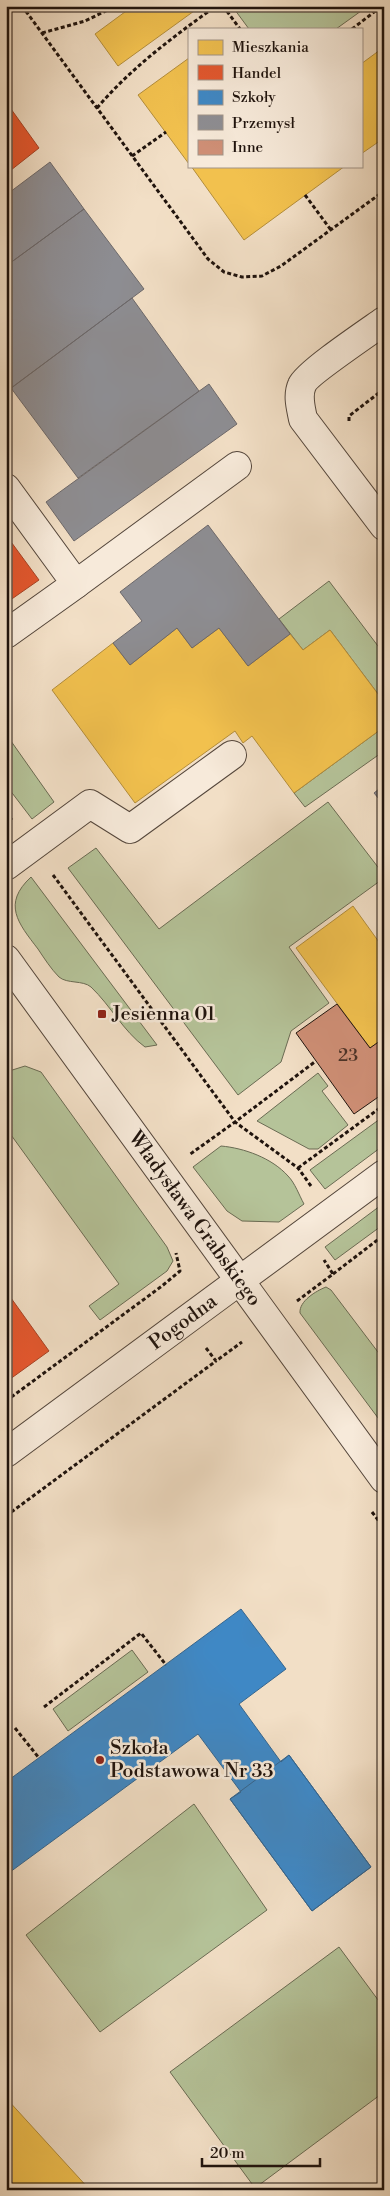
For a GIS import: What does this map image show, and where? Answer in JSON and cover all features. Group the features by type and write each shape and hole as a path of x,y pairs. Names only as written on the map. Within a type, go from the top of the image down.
{"street":[{"path":"384,321 313,373 302,384 299,400 303,419 384,526"},
{"path":"6,634 237,466"},
{"path":"6,488 76,584"},
{"path":"6,866 90,804 130,829 232,755"},
{"name":"Władysława Grabskiego","path":"6,959 384,1479"},
{"name":"Pogodna","path":"6,1453 384,1174"}],"path":[{"path":"22,6 208,260 224,272 242,277 262,276 281,266 384,191"},
{"path":"42,33 85,22 116,6"},
{"path":"97,108 117,84 166,43 216,6"},
{"path":"223,6 239,28"},
{"path":"353,28 382,6"},
{"path":"132,156 166,132"},
{"path":"305,195 331,230"},
{"path":"349,425 349,416 384,389"},
{"path":"6,813 12,821"},
{"path":"48,869 235,1122"},
{"path":"163,1175 316,1061"},
{"path":"298,1168 384,1105"},
{"path":"333,1274 384,1235"},
{"path":"6,1401 162,1286"},
{"path":"6,1516 216,1361"},
{"path":"44,1707 141,1633 166,1664"},
{"path":"15,1728 39,1758"}],"green space":[{"path":"232,6 368,6 337,28 248,28"},
{"path":"329,581 384,654 384,702 330,630 303,650 279,619"},
{"path":"384,727 384,751 305,807 294,793"},
{"path":"6,734 54,802 32,819 6,785"},
{"path":"328,802 384,875 384,878 289,947 329,1003 291,1031 281,1062 238,1095 68,868 96,848 159,929"},
{"path":"31,877 157,1045 145,1047 130,1034 91,987 84,983 62,979 50,967 24,931 16,913 17,896"},
{"path":"25,1066 41,1072 167,1247 173,1261 167,1271 100,1320 89,1306 119,1284 6,1128 6,1072"},
{"path":"318,1073 328,1086 322,1091 348,1125 318,1149 309,1149 257,1121"},
{"path":"384,1116 384,1145 325,1189 310,1170"},
{"path":"221,1146 257,1155 274,1164 290,1179 304,1204 279,1222 242,1221 227,1211 193,1167"},
{"path":"384,1203 384,1224 335,1260 325,1247"},
{"path":"326,1287 331,1290 384,1360 384,1426 300,1313 302,1304 305,1301"},
{"path":"132,1650 148,1672 68,1731 53,1709"},
{"path":"194,1804 267,1910 100,2032 26,1935"},
{"path":"339,1947 384,2008 384,2092 255,2188 170,2072"}],"building: Mieszkania":[{"path":"133,6 201,6 118,66 95,34"},
{"path":"384,47 384,138 362,153 362,63"},
{"path":"188,59 188,163 138,95"},
{"path":"192,168 342,168 244,240"},
{"path":"177,628 192,648 219,628 248,666 290,634 303,650 330,630 384,702 384,727 294,793 252,736 243,743 235,731 135,803 52,690 113,643 130,665"},
{"path":"353,906 384,949 384,1038 370,1048 296,948"},
{"path":"6,2098 90,2190 6,2190"}],"building: Handel":[{"path":"6,102 39,148 6,174"},
{"path":"6,535 39,580 6,603"},
{"path":"6,1291 49,1351 6,1382"}],"building: Szkoły":[{"name":"Szkoła Podstawowa Nr 33","path":"241,1609 286,1669 239,1704 281,1762 289,1755 371,1867 312,1911 230,1799 241,1792 198,1734 6,1875 6,1782"},
{"path":"289,1755 371,1867 312,1911 230,1799"}],"building: Przemysł":[{"path":"50,162 84,209 6,266 6,195"},
{"path":"84,209 144,289 6,392 6,266"},
{"path":"132,298 199,391 78,478 11,388"},
{"path":"209,384 237,424 74,541 46,502"},
{"path":"208,525 290,634 248,666 219,628 192,648 177,628 130,665 113,643 142,621 120,592"},
{"path":"384,785 384,805 374,793"}],"building: Inne":[{"path":"337,1004 370,1048 384,1038 384,1093 354,1114 296,1033"}],"place":[{"name":"Jesienna 01","path":"102,1014"},
{"name":"Szkoła Podstawowa Nr 33","path":"100,1760"}]}
